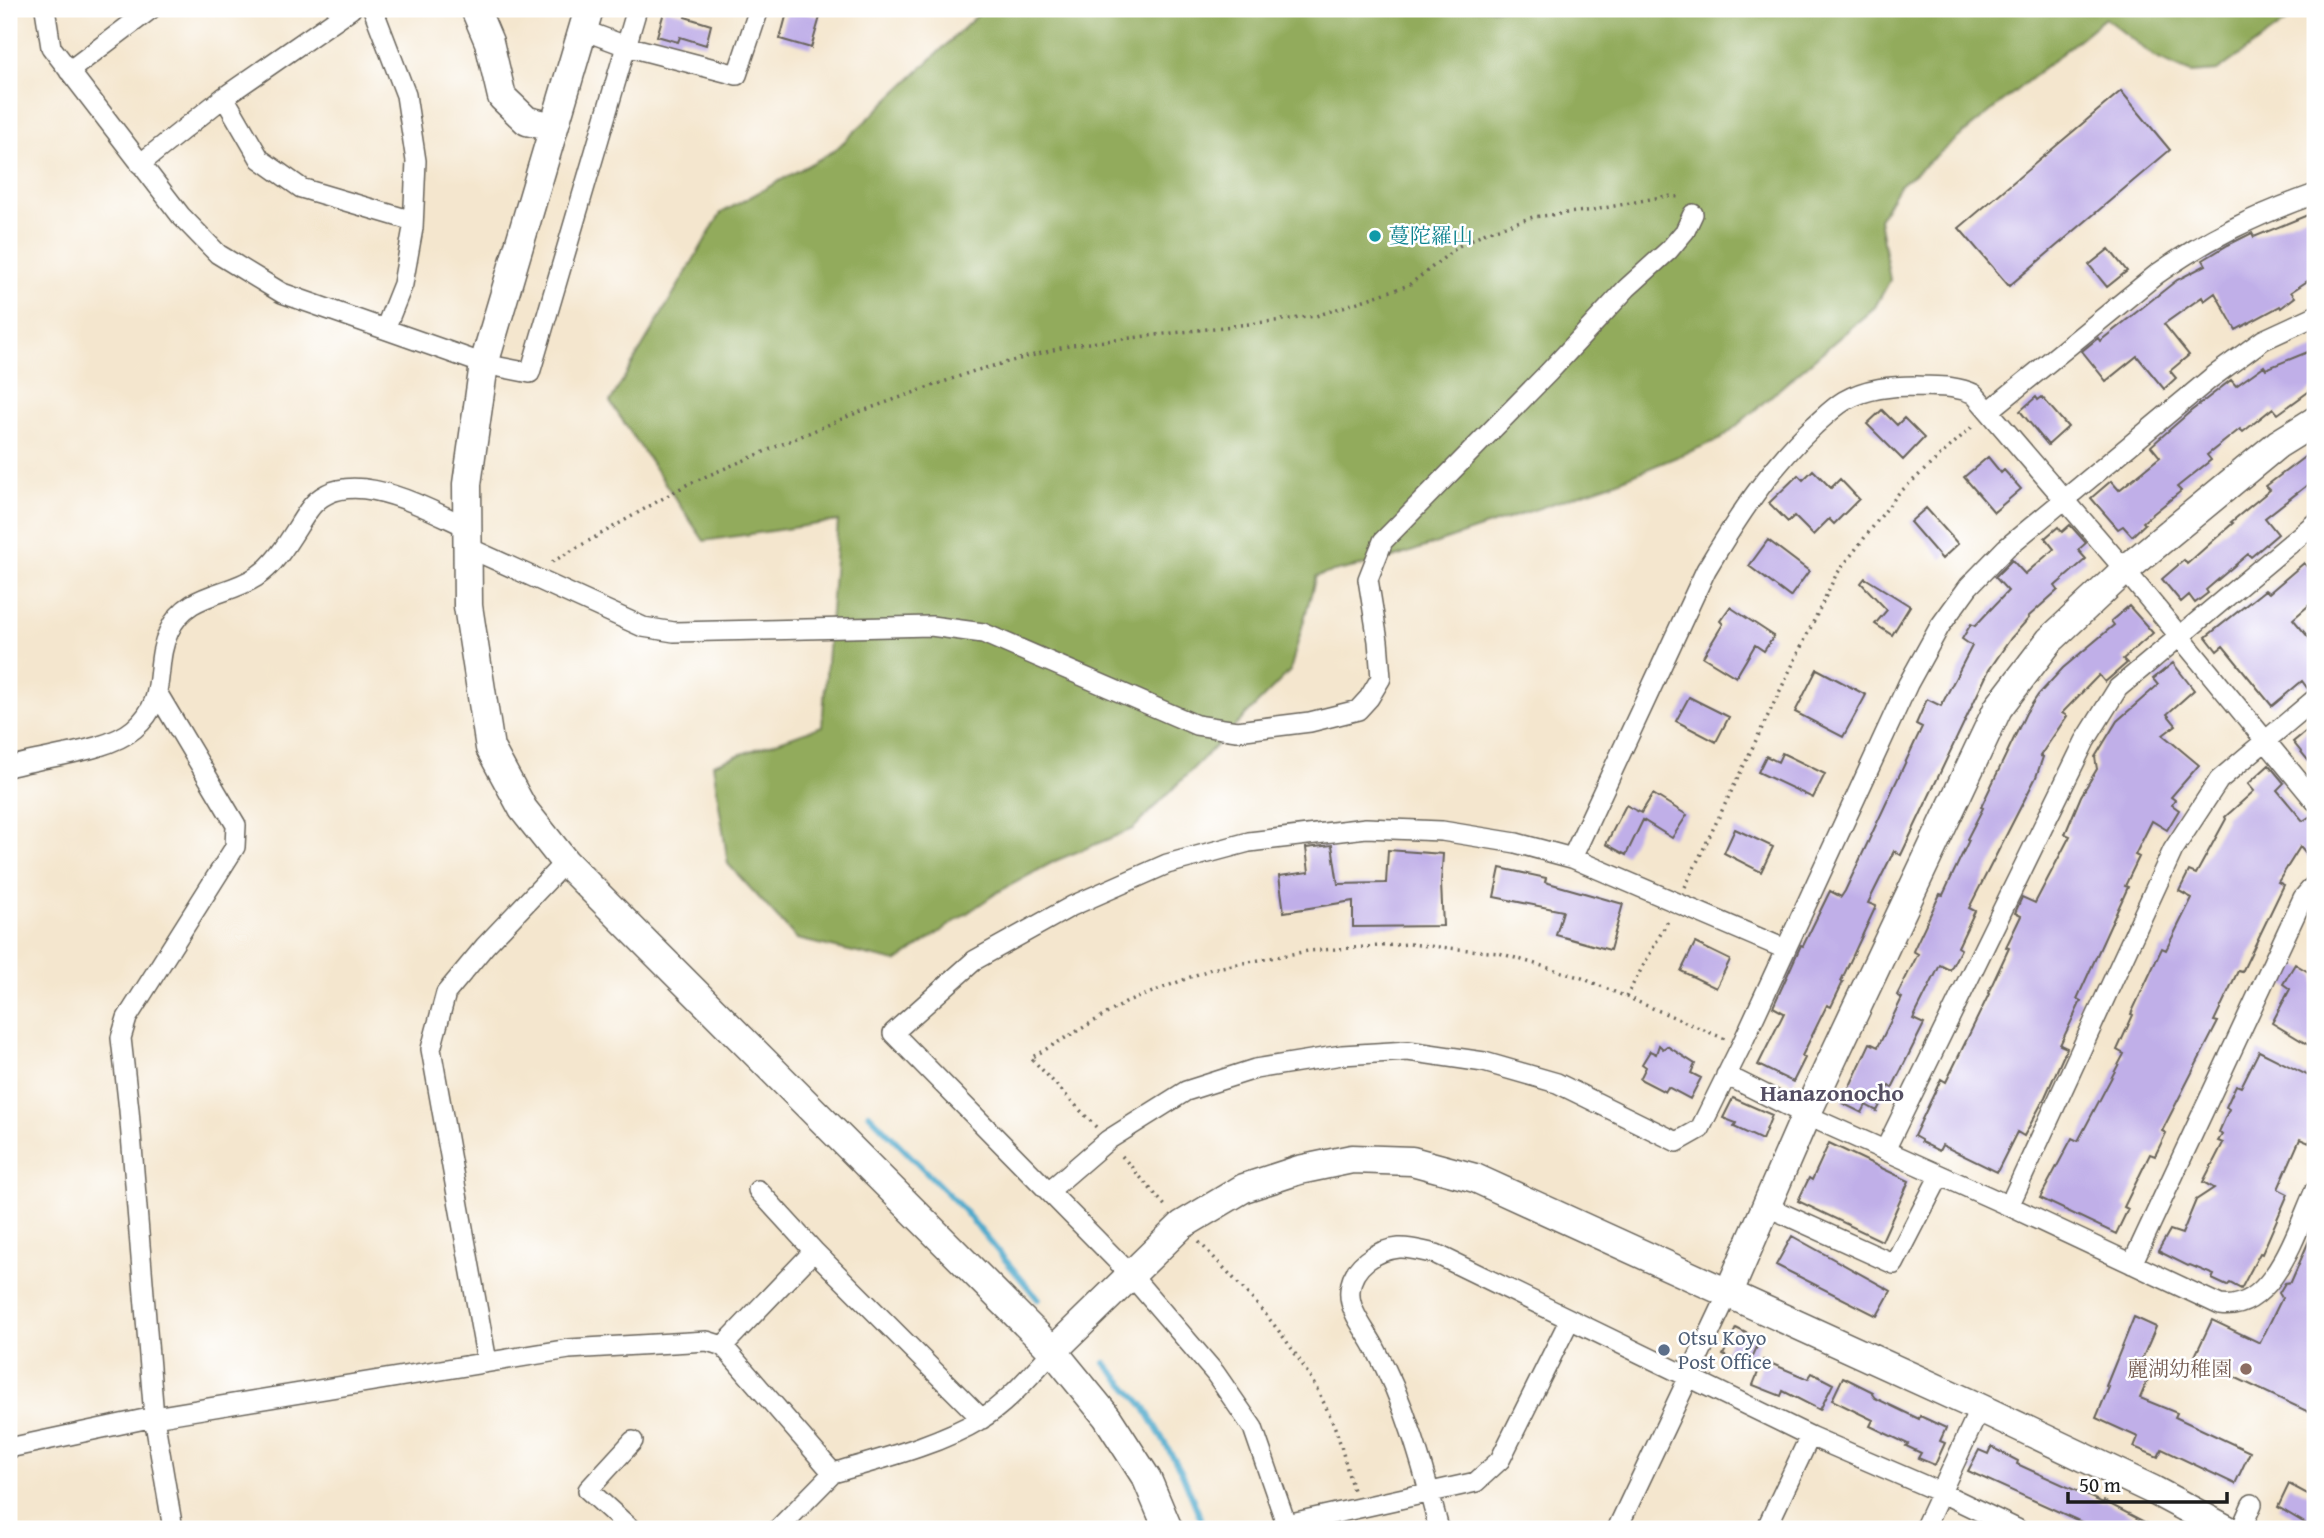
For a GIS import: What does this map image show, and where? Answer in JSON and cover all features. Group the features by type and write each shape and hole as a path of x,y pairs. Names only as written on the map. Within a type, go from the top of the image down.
{"street":[{"path":"45,9 51,47 181,216 218,254 282,293 484,365 530,373 637,9"},
{"path":"69,71 151,9"},
{"path":"140,164 224,97 351,9"},
{"path":"373,9 406,95 416,161 413,221 403,284 385,329"},
{"path":"475,9 489,42 502,97 527,121 554,127"},
{"path":"759,9 737,75 626,46 586,19 484,365 467,484 468,606 490,748 523,810 565,862 1053,1351 1107,1417 1141,1469 1168,1529"},
{"path":"224,97 260,159 301,188 413,221"},
{"path":"1989,411 2186,253 2218,234 2315,194"},
{"path":"9,767 113,743 134,730 147,716 158,694 169,632 187,606 253,579 269,567 312,504 334,489 366,488 418,504 529,576 643,627 674,632 930,626 983,634 1196,725 1237,731 1310,722 1358,710 1381,678 1368,579 1383,541 1549,372 1627,288 1669,250 1685,230 1693,214"},
{"path":"1049,1191 1108,1140 1186,1091 1255,1069 1342,1055 1408,1051 1484,1062 1557,1083 1677,1142 1700,1129 1908,684 1940,626 1969,586 2006,548 2247,351 2280,331 2315,316"},
{"path":"1572,858 1706,570 1732,527 1762,484 1798,441 1843,401 1871,390 1898,386 1963,388 1974,394 2125,570 2315,801"},
{"path":"1617,1529 1728,1294 1805,1115 1998,708 2050,640 2125,570 2278,444 2315,421"},
{"path":"1885,1150 2085,741 2118,688 2315,523"},
{"path":"158,694 236,825 235,847 127,1018 121,1038 154,1417 173,1529"},
{"path":"2010,1206 2173,850 2219,780 2315,699"},
{"path":"1570,1318 1500,1460 1476,1482 1358,1508 1288,1527 1253,1428 1215,1373 1130,1274 893,1033 975,960 1072,906 1167,864 1249,842 1366,828 1442,831 1516,843 1572,858 1785,949"},
{"path":"487,1362 431,1049 446,993 485,946 565,862"},
{"path":"2132,1264 2303,898 2315,884"},
{"path":"1726,1075 1805,1115 2010,1206 2213,1303 2231,1306 2240,1304 2257,1295 2274,1278 2315,1190"},
{"path":"778,1529 833,1473 917,1448 982,1419 1002,1403 1182,1225 1244,1188 1299,1170 1352,1160 1412,1161 1475,1178 1980,1408 2152,1490 2226,1529"},
{"path":"1766,1206 1894,1264 1940,1175"},
{"path":"758,1190 814,1251 982,1419"},
{"path":"1439,1529 1408,1422 1375,1348 1359,1322 1350,1292 1355,1271 1373,1256 1399,1248 1436,1254 1810,1436 2017,1529"},
{"path":"723,1346 814,1251"},
{"path":"9,1448 154,1417 569,1349 707,1341 723,1346 833,1473"},
{"path":"1924,1529 1980,1408"},
{"path":"1766,1529 1810,1436"},
{"path":"631,1529 588,1490 633,1441"},
{"path":"2241,1529 2252,1504"}],"path":[{"path":"529,576 688,484 851,415 974,371 1072,345 1316,316 1409,285 1459,246 1486,232 1532,217 1594,210 1666,196 1682,197 1693,214"},
{"path":"1626,997 1678,902 1836,575 1898,494 1989,411"},
{"path":"1358,1508 1334,1424 1304,1364 1260,1305 1182,1225 1108,1140 1031,1058 1127,1002 1210,969 1308,951 1409,944 1499,953 1582,978 1741,1046"}],"green space":[{"path":"984,9 2304,9 2217,71 2191,73 2156,58 2105,18 1898,187 1879,219 1890,280 1875,307 1721,439 1613,483 1390,559 1316,576 1290,671 1133,829 1055,861 998,892 896,962 797,939 728,864 713,764 822,726 838,521 704,541 610,402 721,213 834,151"}],"building":[{"path":"665,9 686,14 685,17 711,25 706,45 680,37 678,42 657,36"},
{"path":"788,9 820,17 811,48 780,39"},
{"path":"2121,91 2170,150 2009,286 1959,228"},
{"path":"2315,212 2315,276 2291,292 2295,297 2281,308 2280,306 2236,330 2215,293 2204,301 2202,297 2164,324 2189,355 2170,371 2176,378 2164,389 2137,356 2106,381 2082,351 2098,338 2100,341 2177,280 2206,265 2203,260 2228,245 2252,233 2254,237"},
{"path":"2109,249 2127,271 2107,287 2089,265"},
{"path":"2315,349 2315,387 2278,414 2273,408 2243,432 2240,429 2207,455 2211,460 2177,487 2181,491 2143,522 2145,524 2132,536 2123,526 2118,529 2091,498 2111,481 2119,490 2160,457 2151,446 2231,380 2236,386 2264,366 2266,369"},
{"path":"2036,397 2038,400 2042,397 2068,427 2048,445 2020,411"},
{"path":"1882,410 1897,425 1904,418 1924,438 1903,460 1867,424"},
{"path":"2315,449 2315,479 2265,518 2278,534 2251,557 2248,554 2195,603 2189,595 2181,602 2162,579 2184,560 2187,564 2270,490 2266,486"},
{"path":"1988,457 2001,473 2004,470 2021,489 1994,512 1964,477"},
{"path":"1813,470 1831,488 1840,479 1859,499 1834,524 1829,519 1813,535 1794,516 1788,522 1769,503 1798,475 1803,480"},
{"path":"1926,508 1958,544 1942,559 1910,522"},
{"path":"2070,525 2086,543 2078,550 2086,559 2055,586 2058,590 2028,617 1989,670 1901,855 1894,851 1868,903 1876,906 1831,1007 1827,1005 1802,1056 1805,1058 1793,1082 1758,1065 1784,1013 1773,1007 1801,945 1803,946 1830,891 1841,897 1845,891 1922,727 1916,724 1927,699 1941,706 1972,646 1962,639 1971,624 1975,626 2008,591 1995,577 2012,560 2025,574 2054,549 2045,538 2058,527 2062,532"},
{"path":"1768,540 1809,571 1790,597 1749,566"},
{"path":"2304,563 2315,576 2315,600 2293,619 2315,645 2315,687 2308,689 2302,681 2272,706 2223,646 2217,651 2206,637 2265,590 2269,593"},
{"path":"1865,578 1910,606 1892,635 1875,624 1887,610 1861,583"},
{"path":"2129,606 2153,633 2123,659 2127,663 2105,682 2099,675 2062,713 2067,716 2040,756 2043,757 2036,777 1969,908 1975,911 1958,947 1961,949 1950,970 1940,965 1913,1019 1924,1024 1892,1088 1889,1086 1877,1111 1866,1105 1862,1113 1842,1103 1870,1043 1878,1047 1902,998 1897,995 1918,954 1913,951 1940,894 1943,895 2026,713 2038,695 2063,668 2114,625 2111,621"},
{"path":"1730,607 1774,636 1764,651 1755,645 1736,677 1703,657 1723,624 1720,621"},
{"path":"2173,663 2194,690 2167,714 2176,725 2163,735 2199,765 2171,797 2175,800 2172,805 2179,810 2167,830 2152,821 2135,855 2139,857 2125,886 2128,887 2077,999 2081,1001 2060,1045 2067,1048 2045,1097 2024,1136 2017,1132 1997,1172 1942,1145 1939,1151 1921,1142 1914,1136 1941,1079 1946,1082 1989,994 2009,948 2006,947 2021,916 2015,913 2022,897 2035,903 2070,836 2065,834 2081,796 2097,769 2095,757 2117,721 2158,685 2153,679"},
{"path":"1817,669 1866,695 1843,737 1795,712"},
{"path":"1689,697 1729,717 1716,742 1676,721"},
{"path":"2315,724 2315,769 2293,742"},
{"path":"1782,753 1825,774 1813,798 1758,772 1766,756 1778,762"},
{"path":"2269,765 2284,783 2277,790 2303,821 2315,813 2315,864 2300,847 2278,882 2284,885 2242,972 2238,971 2214,1021 2218,1022 2162,1131 2166,1133 2155,1156 2150,1154 2124,1207 2128,1209 2116,1234 2040,1198 2072,1138 2078,1141 2124,1054 2117,1050 2133,1015 2131,1014 2162,948 2166,950 2192,898 2179,891 2189,871 2196,874 2225,817 2254,791 2248,784"},
{"path":"1653,794 1687,815 1672,838 1643,820 1626,855 1606,844 1626,805 1641,813"},
{"path":"1735,829 1773,847 1761,872 1724,853"},
{"path":"1332,845 1338,884 1386,883 1388,850 1443,854 1443,926 1353,927 1353,901 1284,912 1279,876 1309,872 1306,848"},
{"path":"1500,868 1546,878 1545,882 1623,904 1610,950 1556,935 1563,911 1494,897"},
{"path":"1695,943 1730,960 1716,988 1681,971"},
{"path":"2295,964 2315,976 2315,1049 2272,1023 2290,989 2283,984"},
{"path":"1659,1045 1663,1049 1667,1046 1695,1064 1691,1073 1701,1078 1690,1099 1668,1087 1665,1092 1640,1079 1646,1067 1642,1064 1650,1051 1656,1054"},
{"path":"2259,1051 2315,1079 2315,1128 2309,1143 2300,1139 2278,1189 2288,1194 2262,1254 2260,1253 2241,1289 2230,1283 2227,1286 2212,1279 2214,1275 2158,1251 2170,1230 2182,1234 2196,1200 2214,1188 2203,1182 2223,1143 2218,1141 2229,1109 2226,1107 2236,1085 2241,1087"},
{"path":"1733,1098 1772,1115 1762,1140 1734,1127 1736,1123 1723,1118"},
{"path":"1829,1143 1909,1181 1882,1241 1798,1201 1809,1178 1812,1180"},
{"path":"2315,1227 2315,1415 2194,1358 2212,1320 2260,1343 2282,1298 2279,1293 2285,1283 2291,1282"},
{"path":"1792,1236 1891,1291 1877,1316 1776,1265"},
{"path":"2134,1317 2156,1327 2139,1366 2151,1372 2140,1398 2177,1413 2175,1417 2250,1452 2235,1484 2162,1449 2158,1457 2134,1447 2138,1437 2096,1418"},
{"path":"1736,1328 1760,1340 1748,1367 1723,1355"},
{"path":"1763,1360 1808,1379 1812,1373 1833,1384 1820,1410 1783,1391 1781,1396 1753,1385"},
{"path":"1843,1377 1873,1392 1875,1398 1919,1419 1920,1416 1946,1428 1940,1441 1945,1443 1935,1465 1918,1458 1921,1453 1906,1446 1908,1444 1870,1426 1873,1420 1832,1400"},
{"path":"1991,1447 2018,1461 2017,1464 2103,1503 2104,1501 2158,1529 2097,1529 1968,1471 1979,1450 1988,1454"},
{"path":"2289,1484 2315,1498 2315,1529 2278,1507"}],"waterway":[{"path":"869,1114 961,1207 1038,1299"},
{"path":"1105,1363 1143,1405 1182,1473 1205,1529"}],"place":[{"name":"蔓陀羅山","path":"1375,236"},
{"name":"Otsu Koyo Post Office","path":"1664,1350"},
{"name":"麗湖幼稚園","path":"2246,1369"}],"district":[{"name":"Hanazonocho","path":"1832,1093"}]}
